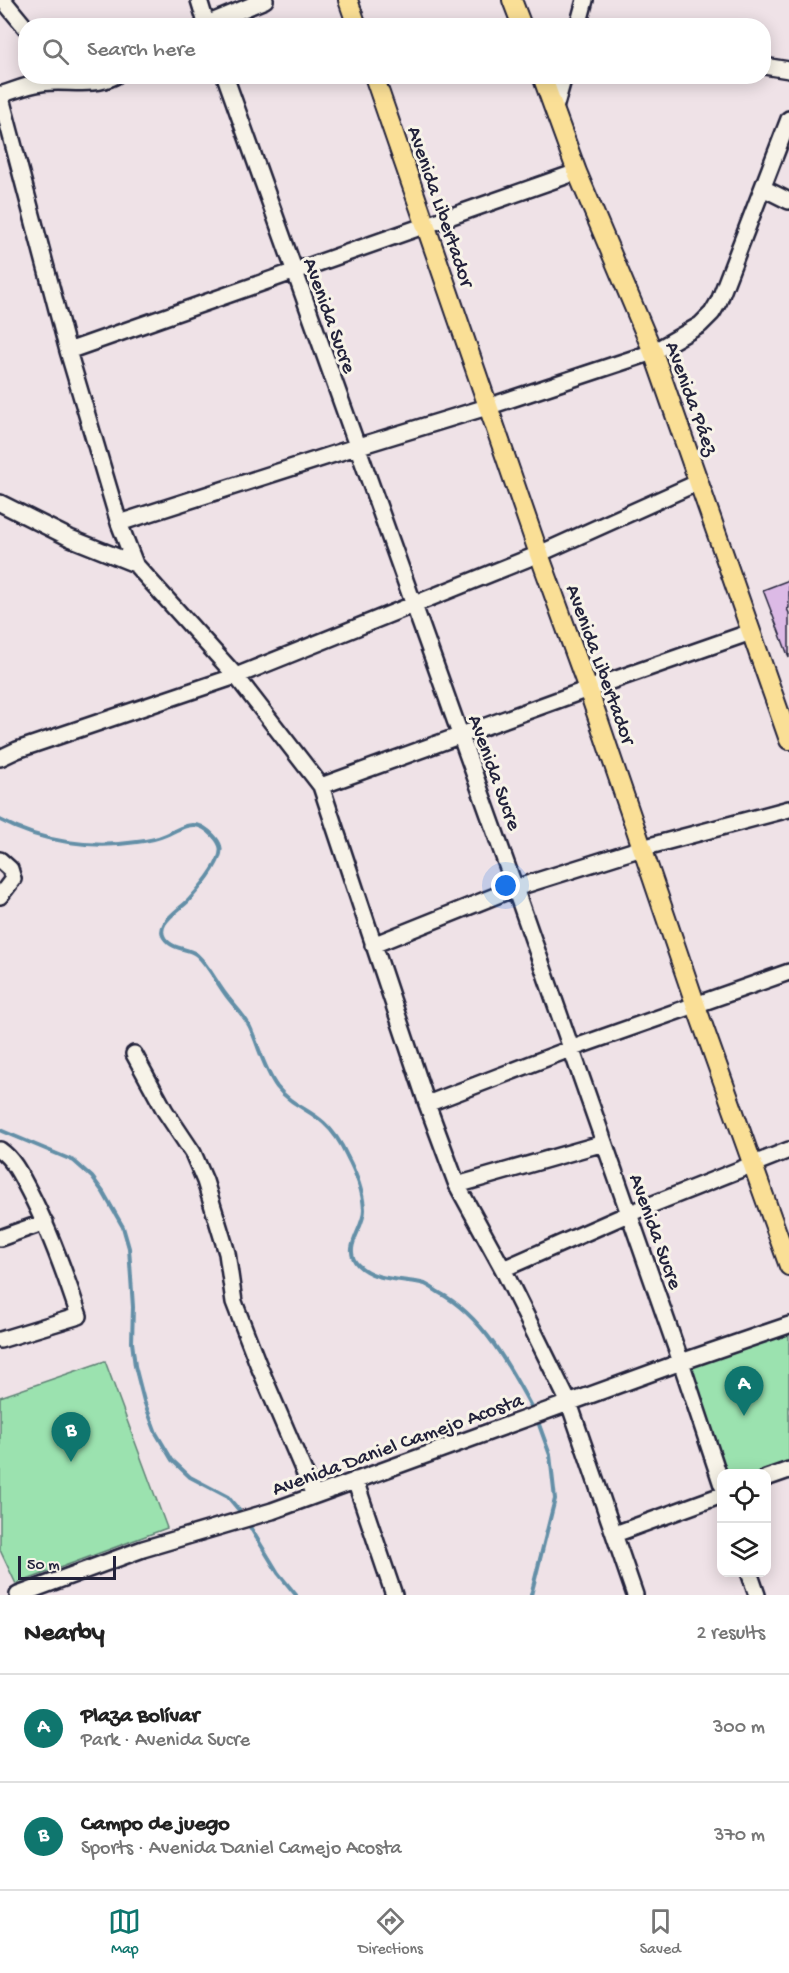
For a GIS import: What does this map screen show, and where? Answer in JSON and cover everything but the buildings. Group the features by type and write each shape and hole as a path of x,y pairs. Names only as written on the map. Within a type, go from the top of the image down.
{"main road":[{"path":"348,0 354,18"},
{"path":"512,0 519,18"},
{"name":"Avenida Libertador","path":"377,84 696,1006 789,1266"},
{"name":"Avenida Páez","path":"545,84 577,172 653,352 789,740"}],"street":[{"path":"3,0 18,18"},
{"path":"199,0 203,18"},
{"path":"222,18 265,0"},
{"path":"580,18 585,0"},
{"path":"771,67 789,70"},
{"path":"39,84 1,101 68,351 118,523 135,564 236,676 321,786 427,1104 457,1185 503,1269 569,1403 635,1595"},
{"name":"Avenida Sucre","path":"228,84 515,888 717,1470"},
{"path":"555,108 562,84"},
{"path":"118,523 488,407 653,352 682,337 700,325 712,313 726,285 789,119"},
{"path":"68,351 577,172"},
{"path":"763,188 789,201"},
{"path":"0,758 236,676 539,554 699,482"},
{"path":"0,503 70,538 135,564"},
{"path":"321,786 751,632"},
{"path":"373,945 515,888 642,848 789,809"},
{"path":"0,860 10,869 13,879 11,885 0,896"},
{"path":"427,1104 570,1049 789,972"},
{"path":"134,1054 165,1111 193,1153 205,1181 227,1253 234,1302 314,1495"},
{"path":"457,1185 603,1143"},
{"path":"503,1269 628,1214 789,1149"},
{"path":"0,1150 11,1159 45,1222 65,1272 79,1316 0,1340"},
{"path":"0,1238 45,1222"},
{"name":"Avenida Daniel Camejo Acosta","path":"18,1595 44,1590 143,1549 314,1495 789,1325"},
{"path":"771,1476 789,1470"},
{"path":"355,1480 394,1595"},
{"path":"615,1534 717,1497"},
{"path":"752,1577 757,1595"}],"green space":[{"path":"789,1325 789,1470 771,1473 771,1469 720,1469 681,1362"},
{"path":"105,1361 167,1528 16,1584 0,1550 0,1397"}],"waterway":[{"path":"0,820 33,834 84,844 119,844 156,839 194,825 204,828 213,836 220,846 218,859 198,890 167,920 162,931 164,937 172,945 194,953 201,959 248,1023 265,1065 277,1087 288,1098 324,1123 340,1143 356,1175 363,1202 363,1216 352,1252 358,1265 381,1277 425,1284 454,1302 469,1315 494,1344 534,1412"},
{"path":"0,1130 74,1161 92,1177 103,1192 123,1227 129,1248 135,1366 144,1401 156,1433 172,1460 190,1477 228,1497 243,1515"},
{"path":"531,1595 555,1499 550,1455 537,1419"},
{"path":"247,1522 278,1573 296,1595"}],"place":[{"name":"Plaza Bolívar","path":"744,1416"},
{"name":"Campo de juego","path":"71,1462"}]}
